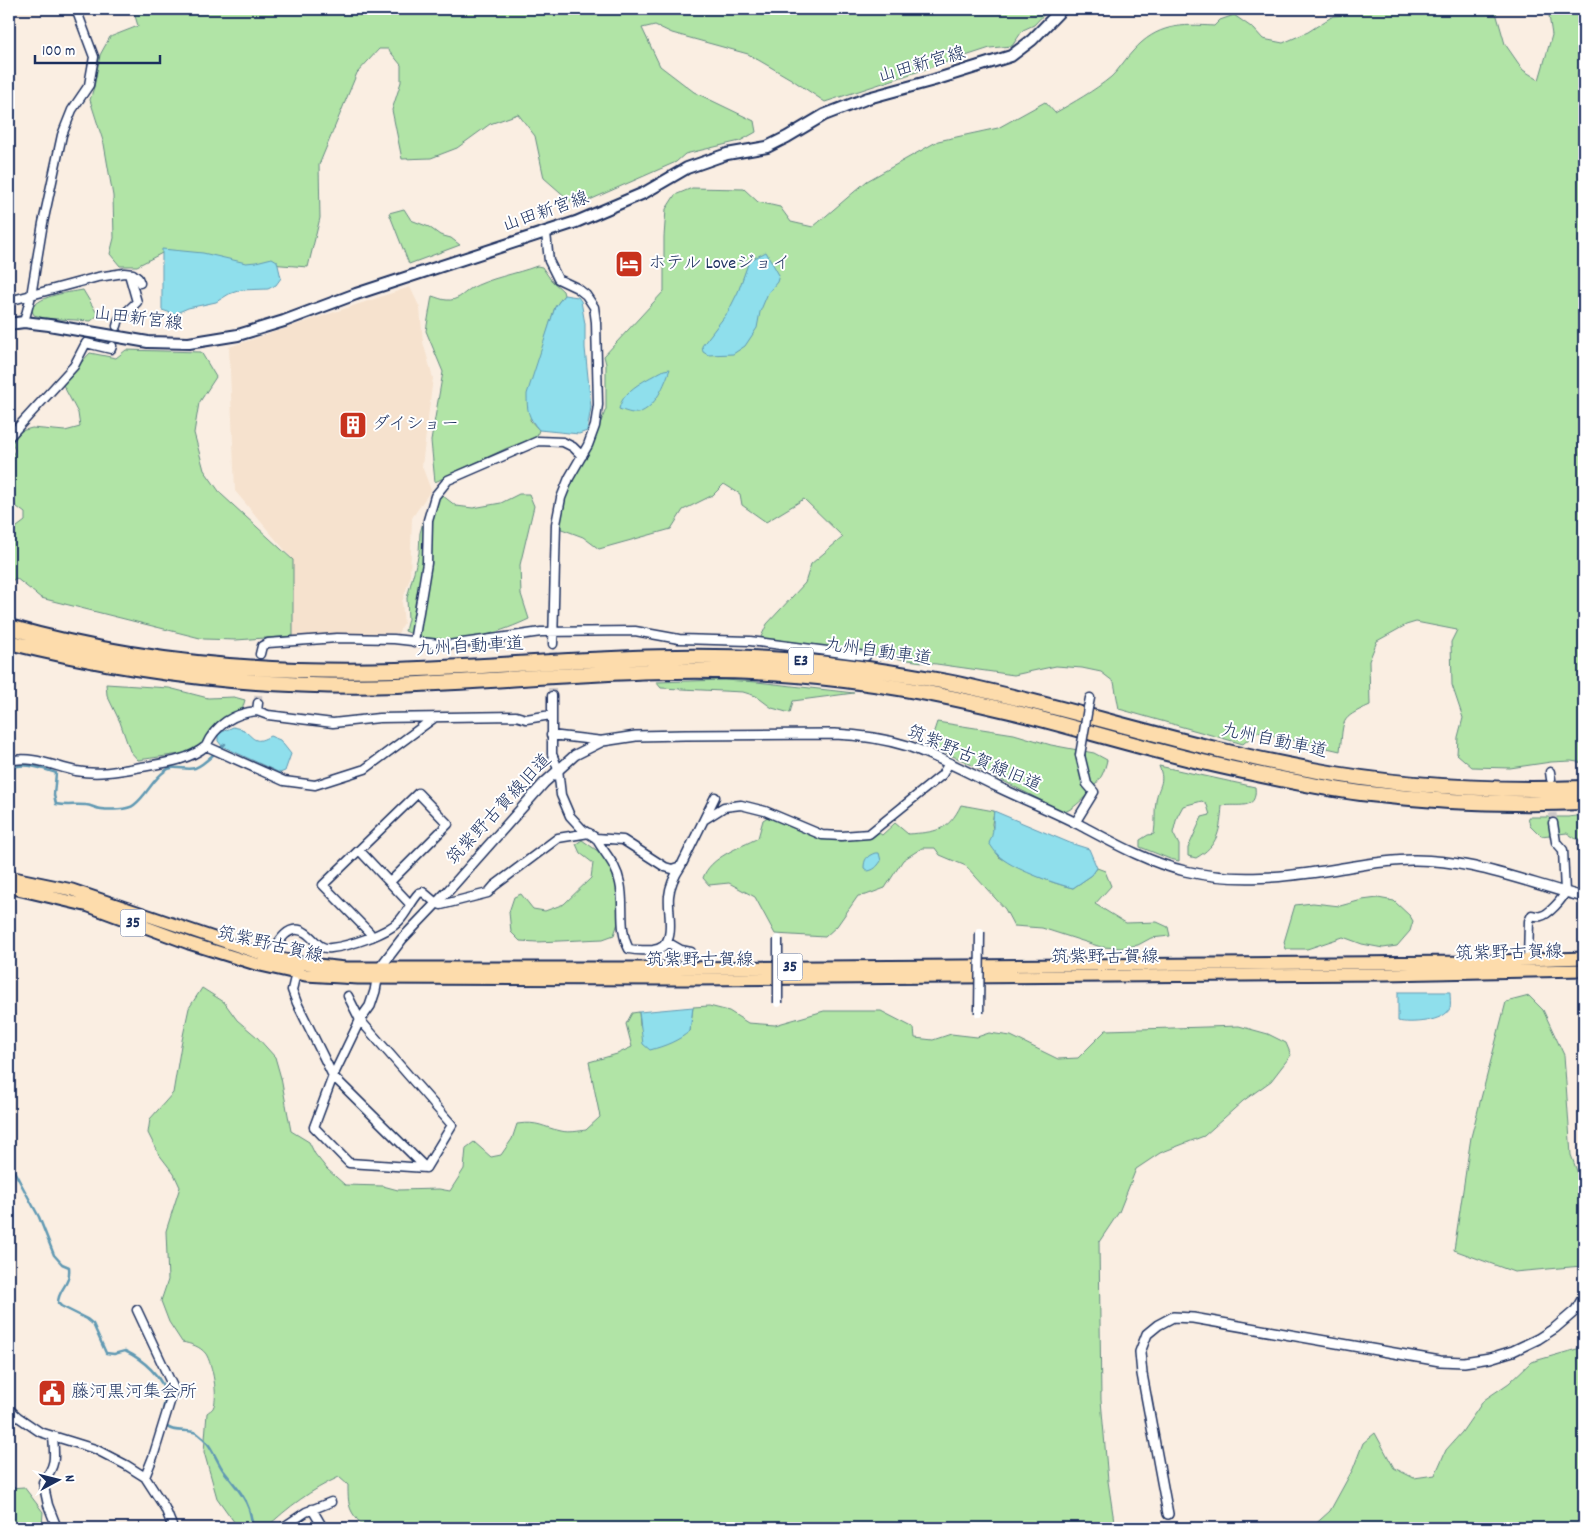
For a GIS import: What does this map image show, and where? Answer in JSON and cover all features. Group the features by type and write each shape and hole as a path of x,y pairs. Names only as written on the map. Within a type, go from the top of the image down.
{"highway":[{"name":"九州自動車道","path":"9,627 86,645 147,656 208,665 269,670 399,670 638,657 746,658 798,661 871,669 949,683 1214,749 1346,776 1444,786 1511,789 1584,788"},
{"name":"九州自動車道","path":"9,642 147,671 271,684 396,685 659,671 722,671 797,675 937,694 1006,710 1200,761 1310,785 1432,799 1508,804 1584,802"}],"main road":[{"name":"山田新宮線","path":"9,324 24,322 148,342 189,343 238,335 284,321 356,294 546,233 644,193 687,168 727,154 767,147 824,115 868,98 1011,56 1032,40 1062,9"},
{"name":"筑紫野古賀線","path":"9,877 72,890 270,957 378,974 675,979 1386,974 1584,970"},
{"name":"筑紫野古賀線","path":"9,887 89,906 214,952 256,964 296,973 332,977 378,974 677,968 1584,958"}],"street":[{"path":"24,322 31,296 43,223 62,135 72,110 89,85 94,56 76,9"},
{"path":"546,233 549,261 558,279 577,288 594,307 598,405 595,426 561,498 556,524 553,644"},
{"path":"117,326 119,319 137,302 129,274"},
{"path":"9,302 98,277 129,274 138,278 140,283"},
{"path":"9,437 74,366 86,343 111,349 112,346"},
{"path":"414,642 427,563 428,520 435,496 448,480 538,441 563,442 573,447 582,456"},
{"path":"260,654 262,646 268,643 337,638 394,639 448,645 541,632 602,630 635,631 679,639 750,641 866,656"},
{"path":"552,696 552,754 558,770 561,795 570,816 583,830 596,838 602,850 614,864 623,900 623,933 629,948 638,951 658,949 665,945 670,938 669,895 674,878 716,797"},
{"path":"1075,822 1094,792 1086,784 1080,755 1090,698"},
{"path":"9,761 32,759 76,771 110,773 188,758 206,746 211,735 225,722 258,707 268,715 326,723 380,718 516,716 526,719 551,715"},
{"path":"206,746 284,781 315,785 365,769 434,718"},
{"name":"筑紫野古賀線旧道","path":"378,974 402,939 558,770 575,755 603,741 636,736 685,734 858,735 908,746 949,763 1146,857 1183,871 1210,876 1258,879 1380,861 1439,861 1462,864 1513,876 1584,897"},
{"path":"551,735 603,741"},
{"path":"704,820 724,807 741,805 766,811 822,835 869,834 942,774 949,763"},
{"path":"372,938 369,932 323,885 418,793 448,824 390,882"},
{"path":"1528,960 1529,920 1532,915 1541,916 1546,913 1564,899 1563,850 1556,842 1554,823"},
{"path":"270,957 277,943 288,931 306,932 321,947 330,949 372,938 399,922 419,893 423,892 441,905 488,892 558,838 589,833"},
{"path":"596,838 623,840 665,867 672,869 681,866"},
{"path":"359,850 410,904"},
{"path":"979,1013 980,932"},
{"path":"778,939 778,1003"},
{"path":"667,942 681,950 691,952"},
{"path":"296,973 292,990 333,1076 426,1168"},
{"path":"378,974 370,1006 360,1020 333,1076 314,1127 349,1163 426,1168"},
{"path":"348,996 360,1020 452,1125 426,1168"},
{"path":"1168,1514 1142,1374 1140,1352 1147,1334 1158,1325 1173,1318 1193,1318 1440,1361 1464,1362 1490,1358 1514,1351 1538,1339 1555,1328 1576,1310 1584,1296"},
{"path":"137,1310 174,1389 145,1477"},
{"path":"9,1409 40,1432 94,1449 145,1477 165,1508 173,1528"},
{"path":"53,1437 56,1459 52,1471 44,1482 48,1505 57,1528"},
{"path":"282,1528 312,1509 331,1502"},
{"path":"312,1509 323,1528"}],"shaded area":[{"path":"410,287 420,308 423,342 433,378 422,466 431,490 412,518 410,578 402,602 404,623 398,633 293,636 293,560 235,491 229,347"}],"green space":[{"path":"133,9 1049,9 1034,25 1023,30 1012,46 990,48 825,102 791,79 748,54 672,33 655,25 642,28 660,66 694,92 754,121 756,132 740,141 685,154 676,162 576,206 544,178 535,136 518,114 490,124 457,148 431,158 402,159 392,110 401,82 401,65 388,49 379,49 357,73 319,165 320,218 308,267 269,264 225,269 202,257 168,250 137,266 120,266 110,254 114,238 113,196 104,144 90,100 100,55 110,37 138,26"},
{"path":"1352,9 1495,9 1505,44 1523,70 1539,80 1552,35 1548,9 1584,9 1584,763 1571,761 1510,768 1472,767 1457,754 1458,737 1463,718 1452,685 1451,642 1457,630 1416,622 1406,625 1377,641 1369,661 1370,705 1348,717 1345,721 1340,751 1257,732 1243,744 1119,709 1114,682 1101,672 1056,666 1014,675 760,639 767,624 805,583 811,564 843,537 804,499 766,522 742,505 740,494 724,484 713,495 683,510 671,529 599,549 583,537 559,528 568,484 587,456 606,409 606,364 604,356 664,291 666,209 675,195 692,188 744,189 758,202 780,207 791,222 813,227 867,181 938,141 998,128 1045,102 1055,113 1104,82 1114,74 1142,42 1160,31 1180,26 1214,26 1220,20 1234,15 1254,29 1263,39 1283,43 1308,32 1333,16 1346,15"},
{"path":"404,209 411,220 429,227 440,235 451,238 460,245 409,264 389,213"},
{"path":"537,266 542,267 551,280 563,291 564,295 555,307 544,343 530,420 539,430 536,438 507,448 435,482 431,441 443,372 426,331 432,296 451,300 486,282"},
{"path":"83,290 98,315 91,321 44,318 34,315 31,309 48,297"},
{"path":"126,350 201,352 216,377 199,403 194,433 204,470 221,494 293,560 293,636 236,640 204,639 41,598 16,578 9,583 9,533 25,521 25,513 13,504 10,466 15,450 12,443 21,431 32,428 65,431 80,427 78,413 62,383 90,353 116,358"},
{"path":"438,492 456,506 473,508 501,503 519,494 529,494 534,506 520,565 521,594 529,619 508,628 461,641 430,641 405,631 408,619 407,598 419,553 420,533 428,504"},
{"path":"724,680 854,693 793,701 790,713 772,708 756,696 743,692 661,688 656,682"},
{"path":"106,684 169,688 208,698 234,697 245,700 242,710 201,747 187,753 138,760 130,751 120,722 107,695"},
{"path":"937,722 1014,734 1051,745 1094,753 1107,760 1107,762 1102,775 1091,791 1080,802 1064,812 962,760 929,746"},
{"path":"1159,766 1255,787 1255,795 1250,803 1245,805 1222,806 1219,830 1214,842 1204,853 1196,858 1188,856 1188,848 1202,817 1210,815 1207,805 1202,801 1183,806 1177,817 1173,833 1179,845 1179,861 1170,859 1140,847 1140,840 1154,834 1156,801 1162,781"},
{"path":"961,805 994,811 992,824 999,857 1044,879 1073,888 1092,875 1097,868 1105,871 1111,886 1095,904 1126,923 1157,922 1168,927 1170,936 1151,938 1138,945 1121,948 1101,947 1042,928 1014,926 1005,909 966,866 940,855 935,848 922,848 903,860 885,888 858,896 837,926 825,937 775,934 755,897 729,883 709,885 703,878 712,864 718,859 758,838 763,820 772,814 801,830 820,830 841,841 857,836 871,828 882,835 895,823 908,834 940,829 951,821"},
{"path":"1584,815 1584,838 1576,839 1567,833 1541,836 1530,825 1528,817 1568,817"},
{"path":"582,840 602,854 611,869 621,896 620,917 614,935 603,939 520,941 511,932 509,912 514,897 521,894 533,909 545,911 564,904 591,878 593,863 580,853 576,844"},
{"path":"1378,898 1394,901 1413,921 1410,931 1397,946 1383,948 1362,944 1343,937 1307,949 1286,949 1284,942 1295,905 1313,903 1340,906"},
{"path":"202,988 224,1002 237,1020 257,1037 275,1057 291,1131 309,1142 315,1154 327,1169 345,1185 383,1186 398,1190 439,1189 450,1191 464,1169 466,1148 474,1142 491,1157 501,1155 512,1139 517,1124 536,1124 564,1132 586,1130 600,1117 589,1062 617,1054 632,1047 626,1024 632,1013 639,1012 640,1026 690,1031 693,1007 709,1006 729,1011 748,1023 775,1025 824,1011 881,1011 914,1028 915,1038 933,1040 951,1034 977,1037 989,1033 1011,1036 1058,1059 1078,1058 1106,1030 1239,1026 1268,1034 1286,1043 1291,1055 1271,1081 1243,1101 1204,1136 1160,1153 1136,1169 1119,1212 1099,1242 1101,1400 1108,1481 1115,1528 365,1528 350,1509 348,1485 339,1477 319,1487 300,1500 266,1528 241,1528 237,1526 217,1498 204,1452 207,1413 213,1408 215,1403 214,1380 208,1358 201,1349 182,1342 169,1322 161,1301 168,1280 166,1231 180,1187 174,1174 158,1153 148,1133 150,1119 173,1093 189,1008"},
{"path":"1529,996 1543,1010 1564,1055 1571,1155 1584,1190 1584,1262 1582,1266 1514,1272 1454,1250 1471,1137 1506,1002"},
{"path":"1584,1347 1584,1521 1579,1528 1311,1528 1330,1511 1353,1469 1363,1443 1375,1433 1394,1468 1414,1478 1435,1475 1446,1450 1462,1432 1484,1400 1509,1383 1531,1362"},
{"path":"24,1487 43,1512 42,1528 9,1528 9,1488"}],"water":[{"path":"162,249 203,253 246,263 272,258 277,261 281,278 276,285 268,289 241,290 229,294 216,302 188,308 174,314 162,310"},
{"path":"766,252 779,275 777,282 768,293 760,312 757,328 745,346 733,354 708,355 703,352 702,346 728,312 738,292 749,261"},
{"path":"564,295 578,297 581,301 585,324 585,348 591,407 587,431 579,434 539,430 530,417 527,405 527,394 555,307"},
{"path":"670,369 659,394 650,406 638,413 619,409 625,396 637,385 664,370"},
{"path":"233,727 244,730 256,740 262,740 270,736 280,740 291,754 285,771 280,773 222,746 218,741 218,734"},
{"path":"994,811 1089,849 1097,868 1092,875 1073,888 1055,883 1012,865 998,855 989,843 993,831"},
{"path":"875,853 879,853 881,861 875,868 868,871 864,868 865,860"},
{"path":"1398,992 1450,992 1450,1008 1447,1013 1426,1021 1398,1021"},
{"path":"693,1007 690,1031 685,1035 671,1043 650,1050 643,1044 639,1012"}],"waterway":[{"path":"9,769 26,765 56,773 54,795 56,804 123,809 131,807 139,801 156,779 168,769 195,768 225,744"},
{"path":"9,1165 39,1217 54,1255 62,1264 69,1267 68,1279 60,1294 58,1303 93,1324 106,1353 114,1354 125,1351 145,1364 157,1376 166,1397 163,1416"},
{"path":"166,1426 174,1430 194,1432 206,1442 223,1470 244,1498 250,1511 253,1528"}],"tunnel":[{"path":"552,696 553,644"},
{"path":"258,703 260,654"},
{"path":"1552,801 1553,823"}],"place":[{"name":"ホテル Loveジョイ","path":"629,264"},
{"name":"ダイショー","path":"353,425"},
{"name":"藤河黒河集会所","path":"52,1393"}]}
